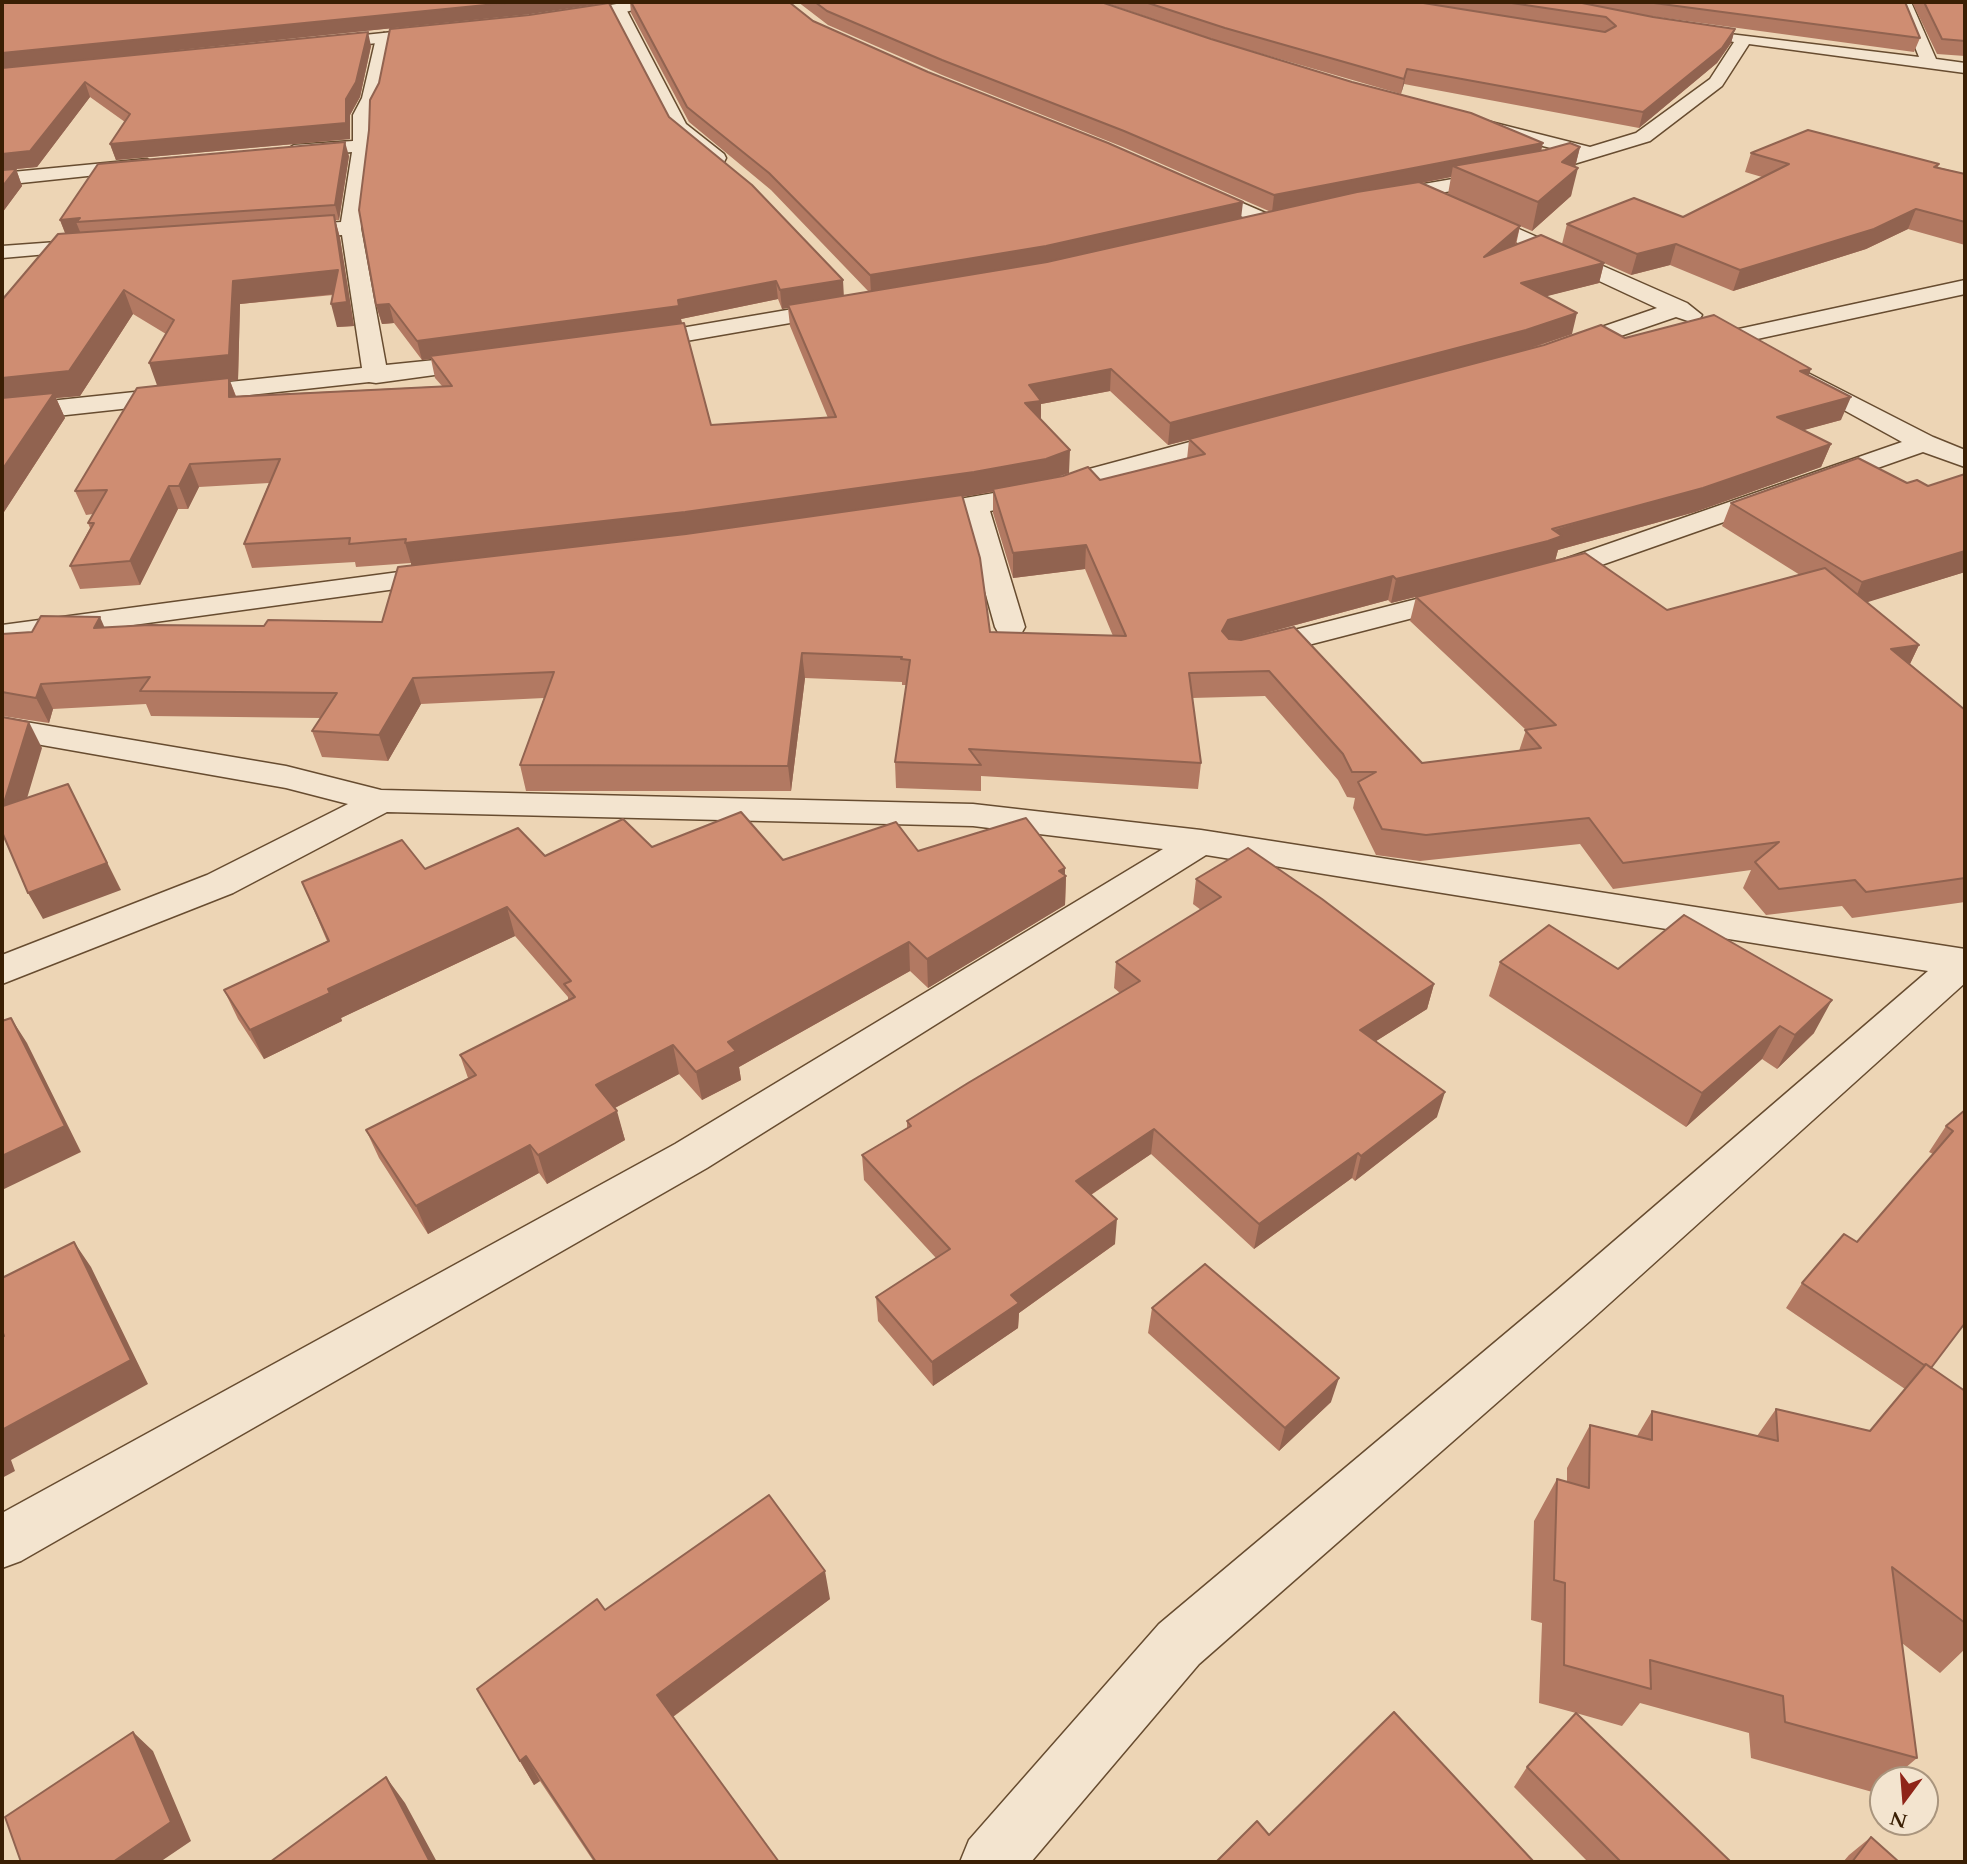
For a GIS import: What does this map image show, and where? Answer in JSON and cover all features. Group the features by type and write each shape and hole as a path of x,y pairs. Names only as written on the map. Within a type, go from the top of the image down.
{"street":[{"path":"544,20 647,2"},
{"path":"1904,2 1929,64"},
{"path":"618,9 679,127 731,170"},
{"path":"302,46 451,31"},
{"path":"1704,32 1965,68"},
{"path":"376,376 351,228 362,146 362,116 371,98 384,38"},
{"path":"1366,201 1531,171 1643,136 1716,82 1725,58 1744,38"},
{"path":"1454,117 1588,152"},
{"path":"280,153 362,146"},
{"path":"2,180 171,162"},
{"path":"1175,180 1270,222"},
{"path":"1417,191 1679,309 1757,350"},
{"path":"1229,232 1294,217"},
{"path":"257,234 351,228"},
{"path":"2,252 122,243"},
{"path":"1734,337 1965,287"},
{"path":"609,347 865,304"},
{"path":"1542,355 1679,309"},
{"path":"2,414 376,376 499,360"},
{"path":"1780,364 1837,398 1924,443 1965,460"},
{"path":"893,518 1052,491 1088,478 1269,428"},
{"path":"1525,581 1552,574 1924,443"},
{"path":"975,506 1010,626"},
{"path":"2,634 476,572"},
{"path":"1237,654 1486,591"},
{"path":"2,728 286,777 381,801 973,815 1201,842 1964,963"},
{"path":"2,970 220,884 381,801"},
{"path":"2,1542 691,1156 1201,842"},
{"path":"991,1862 1179,1644 1573,1307 1964,963"}],"building":[{"path":"2,2 516,2 2,53"},
{"path":"631,2 789,2 813,21 928,72 1108,143 1243,202 1046,246 870,275 769,173 687,107"},
{"path":"815,2 1101,2 1352,82 1471,113 1543,143 1274,195 1124,131 942,60 827,11"},
{"path":"1145,2 1417,2 1605,32 1616,26 1606,17 1505,2 1577,2 1735,29 1722,48 1643,112 1407,69 1404,79 1225,28"},
{"path":"1650,2 1905,2 1920,38 1654,3"},
{"path":"1924,2 1965,2 1965,41 1942,39"},
{"path":"609,3 669,117 752,185 843,280 780,290 776,281 678,300 679,306 417,341 389,304 376,305 359,210 370,100 379,83 390,29 529,15"},
{"path":"368,32 356,82 346,99 346,123 110,144 130,114 85,82 30,151 2,154 2,68"},
{"path":"1808,130 1939,164 1934,167 1965,174 1965,222 1916,209 1874,229 1740,270 1676,244 1637,254 1567,224 1634,198 1683,217 1789,164 1751,153"},
{"path":"345,142 335,205 76,222 80,218 60,220 98,164"},
{"path":"1570,143 1580,147 1562,162 1578,168 1538,202 1453,166 1545,150"},
{"path":"16,169 2,187 2,170"},
{"path":"1419,182 1520,226 1484,257 1541,235 1604,263 1521,283 1577,313 1526,330 1170,423 1111,369 1029,385 1041,401 1025,403 1070,450 1046,459 974,472 685,512 405,543 406,539 349,544 350,538 244,544 280,459 190,464 179,486 169,486 130,561 70,566 94,523 88,523 107,490 75,491 137,388 229,378 229,397 452,386 430,356 684,323 711,425 836,417 788,305 1047,262 1357,192"},
{"path":"334,215 347,302 331,304 338,270 233,281 229,355 149,363 174,320 124,290 69,371 2,378 2,300 58,234"},
{"path":"1714,315 1811,369 1800,371 1851,397 1777,417 1831,444 1703,488 1552,529 1562,536 1548,541 1396,579 1393,576 1228,620 1222,631 1229,639 1241,640 1294,627 1422,763 1541,748 1525,730 1556,725 1416,597 1585,553 1667,610 1825,568 1919,645 1891,649 1965,710 1965,878 1866,892 1855,880 1779,889 1755,862 1779,842 1623,863 1589,818 1426,835 1382,829 1358,782 1376,772 1352,772 1343,754 1269,671 1189,673 1201,763 969,749 981,765 895,762 910,660 901,659 902,657 802,653 788,766 520,765 554,672 413,678 379,735 312,731 337,693 140,691 150,677 41,684 36,698 2,692 2,634 32,632 41,616 100,617 94,628 149,625 264,626 268,620 382,622 398,567 686,534 962,495 980,558 990,632 1126,636 1086,545 1013,553 993,489 1063,476 1088,467 1100,480 1205,454 1189,439 1544,345 1601,325 1625,338"},
{"path":"54,393 2,470 2,398"},
{"path":"1858,458 1907,483 1917,480 1928,486 1965,474 1965,551 1862,582 1731,503"},
{"path":"2,717 29,722 3,806 68,784 107,863 28,893 2,832"},
{"path":"741,812 783,860 896,822 918,851 1026,818 1065,868 1059,871 1066,876 927,959 909,942 728,1042 736,1051 696,1072 673,1045 596,1085 617,1111 538,1155 530,1145 416,1206 366,1130 476,1075 460,1055 575,997 564,984 571,981 507,907 328,989 330,993 250,1030 224,990 329,941 302,882 402,840 425,869 518,828 545,856 623,819 652,847"},
{"path":"1248,848 1322,899 1434,984 1360,1030 1445,1092 1361,1156 1358,1153 1259,1224 1154,1129 1076,1181 1117,1219 1011,1295 1019,1303 932,1362 876,1297 950,1249 862,1155 911,1126 907,1121 1140,981 1116,962 1221,897 1196,879"},
{"path":"1684,915 1832,1000 1795,1035 1780,1026 1702,1093 1500,962 1549,925 1618,969"},
{"path":"11,1018 65,1126 2,1156 2,1021"},
{"path":"1965,1110 1965,1323 1931,1368 1802,1283 1844,1234 1857,1242 1953,1131 1946,1126"},
{"path":"74,1242 131,1360 2,1430 2,1278"},
{"path":"1205,1264 1339,1378 1285,1428 1152,1308"},
{"path":"1926,1364 1965,1391 1965,1623 1892,1567 1917,1758 1785,1722 1783,1696 1650,1660 1651,1689 1564,1665 1565,1583 1554,1580 1557,1479 1589,1488 1590,1425 1652,1440 1652,1411 1778,1441 1776,1409 1870,1431"},
{"path":"769,1495 825,1571 657,1695 779,1862 596,1862 526,1756 520,1761 477,1689 597,1599 605,1610"},
{"path":"1394,1712 1534,1862 1216,1862 1257,1821 1269,1835"},
{"path":"1576,1713 1731,1862 1621,1862 1527,1767"},
{"path":"133,1732 171,1822 113,1862 21,1862 5,1817"},
{"path":"386,1777 430,1862 270,1862"},
{"path":"1871,1837 1899,1862 1852,1862"}]}
